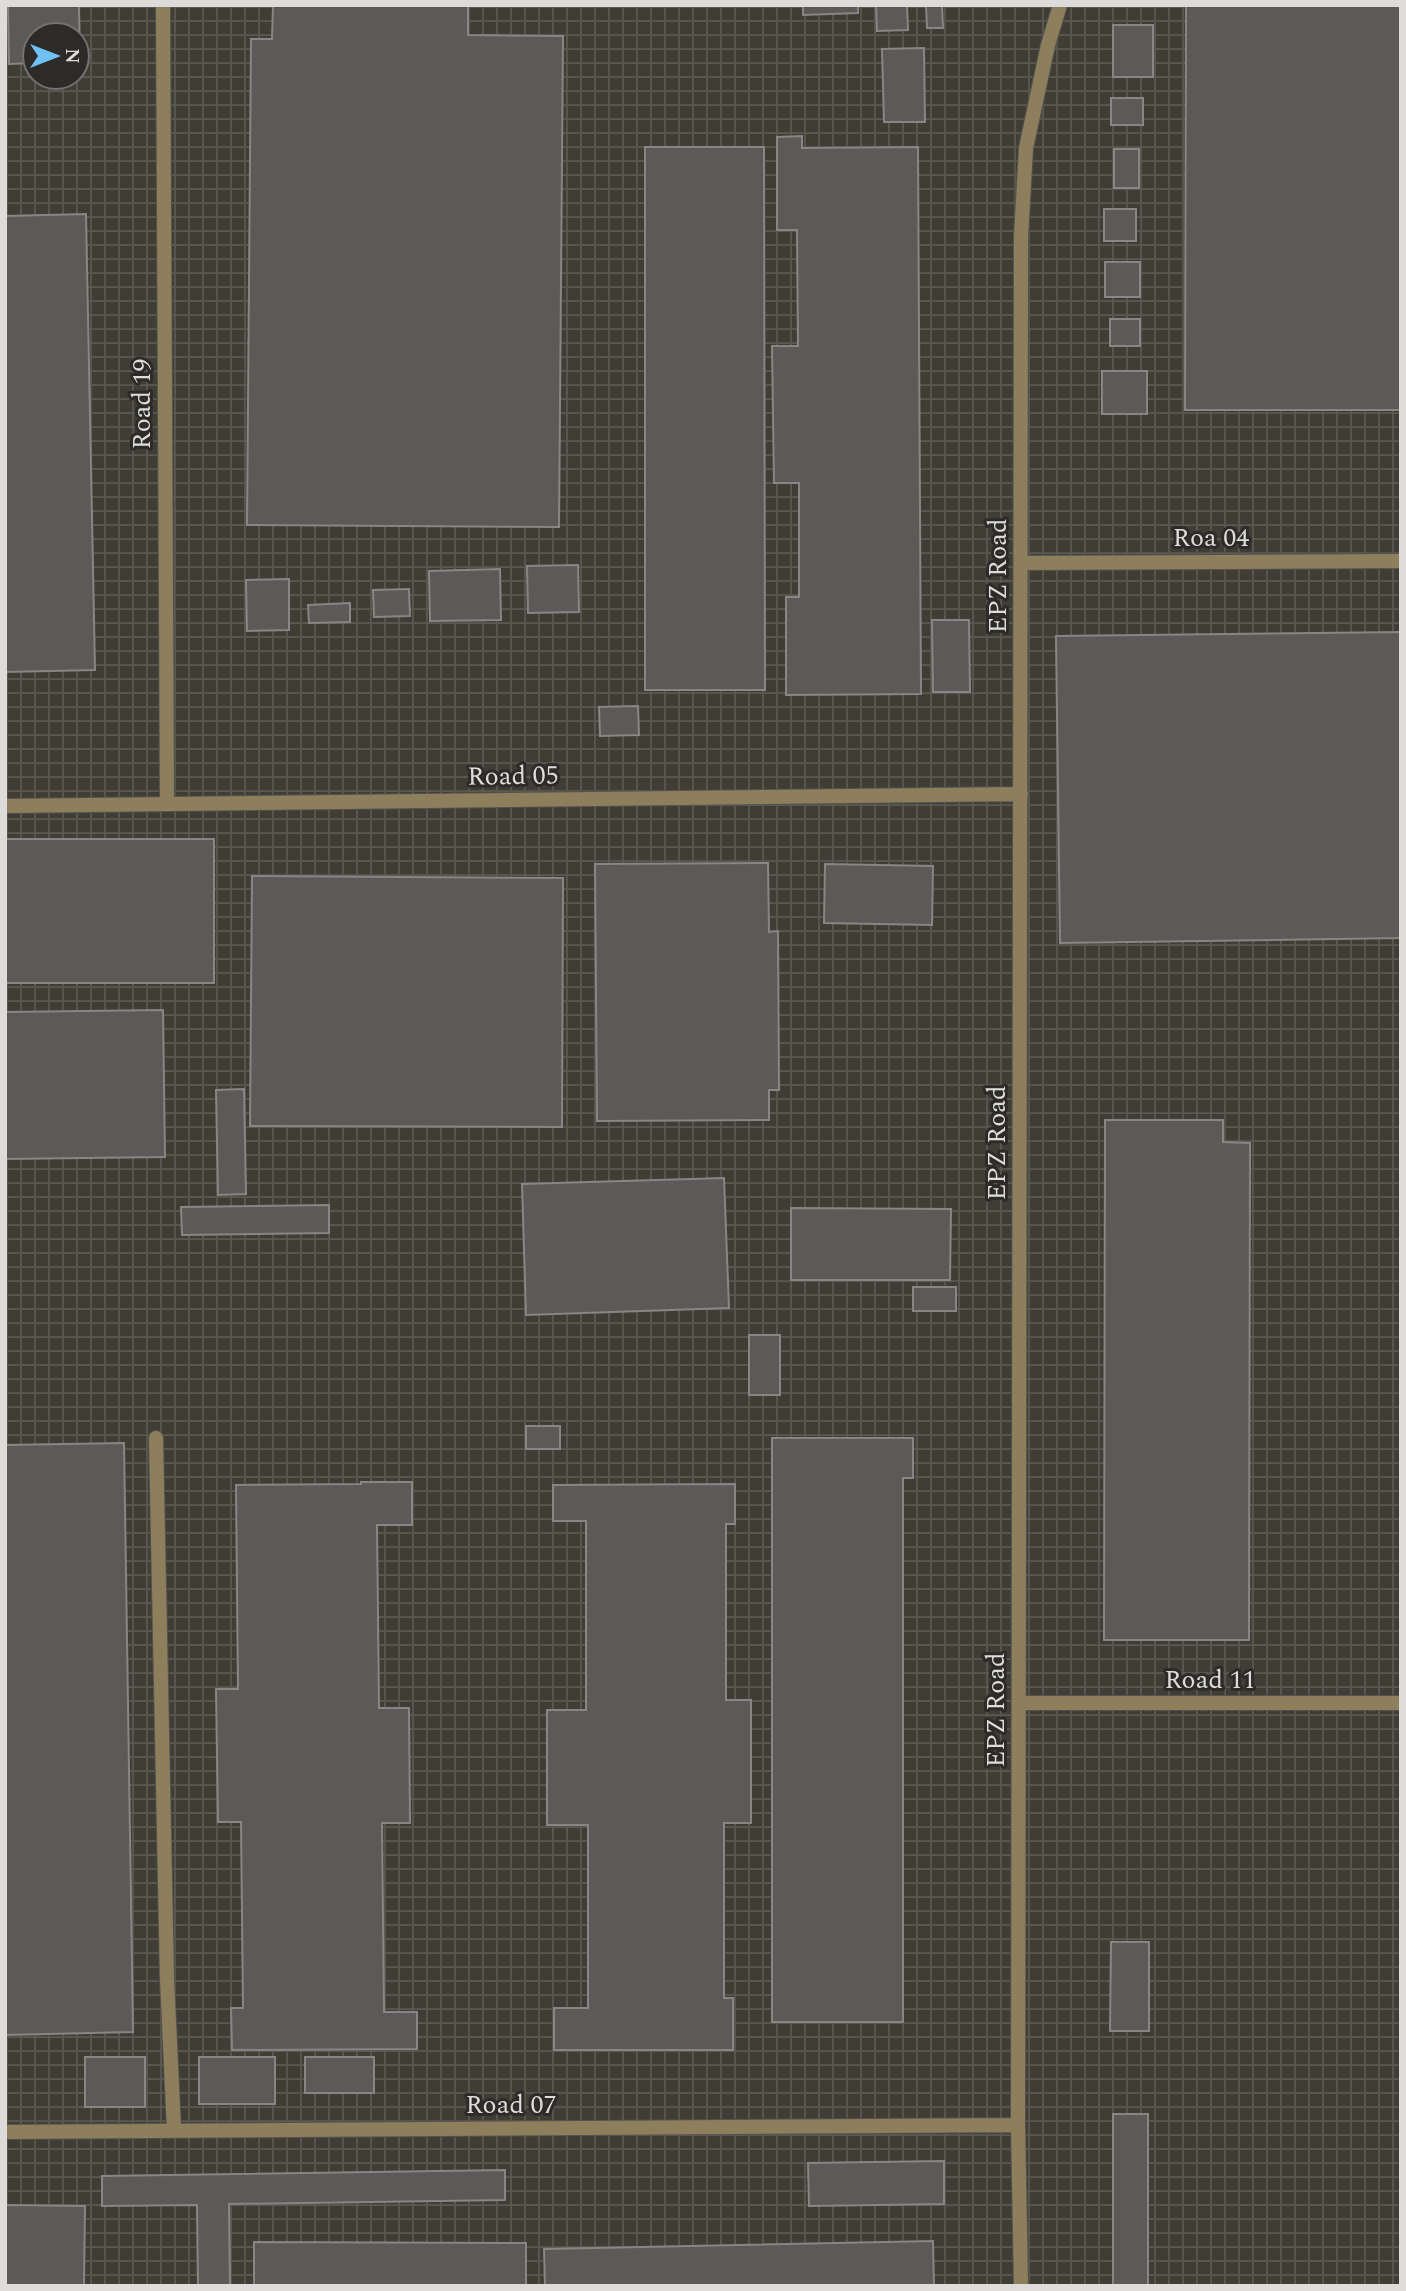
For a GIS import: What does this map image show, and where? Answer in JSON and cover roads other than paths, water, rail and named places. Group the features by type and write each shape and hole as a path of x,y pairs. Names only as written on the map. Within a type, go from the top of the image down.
{"street":[{"name":"Road 19","path":"163,5 167,803"},
{"name":"EPZ Road","path":"1021,2286 1018,2125 1021,236 1026,148 1048,45 1060,5"},
{"name":"Roa 04","path":"1022,563 1401,561"},
{"name":"Road 05","path":"5,806 1021,794"},
{"path":"156,1438 167,1979 174,2130"},
{"name":"Road 11","path":"1019,1703 1401,1703"},
{"name":"Road 07","path":"5,2132 1018,2125"}]}
